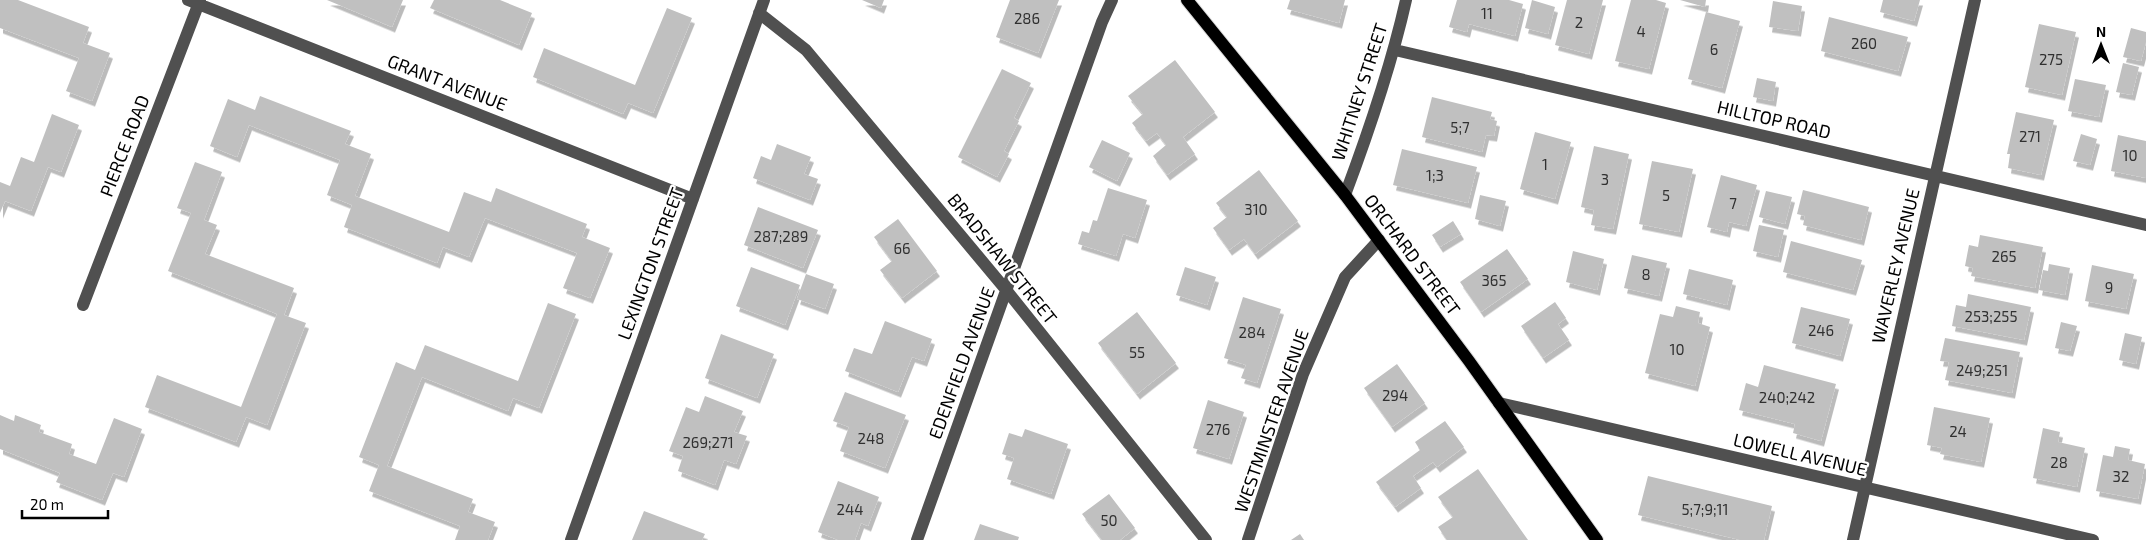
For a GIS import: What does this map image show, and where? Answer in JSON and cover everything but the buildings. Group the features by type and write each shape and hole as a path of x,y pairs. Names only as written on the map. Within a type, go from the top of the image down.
{"main road":[{"name":"ORCHARD STREET","path":"1188,0 1345,194 1499,403 1592,537"}],"street":[{"name":"LEXINGTON STREET","path":"571,540 764,0"},
{"name":"EDENFIELD AVENUE","path":"917,540 1112,0"},
{"name":"WHITNEY STREET","path":"1345,194 1366,139 1394,50 1406,0"},
{"name":"WAVERLEY AVENUE","path":"1853,540 1975,0"},
{"name":"GRANT AVENUE","path":"196,1 693,199"},
{"name":"PIERCE ROAD","path":"83,305 196,1"},
{"name":"BRADSHAW STREET","path":"759,13 806,50 1007,291 1206,540"},
{"name":"HILLTOP ROAD","path":"1394,50 2146,225"},
{"name":"WESTMINSTER AVENUE","path":"1248,540 1303,374 1345,277 1379,240"},
{"name":"LOWELL AVENUE","path":"1499,403 2093,540"}]}
